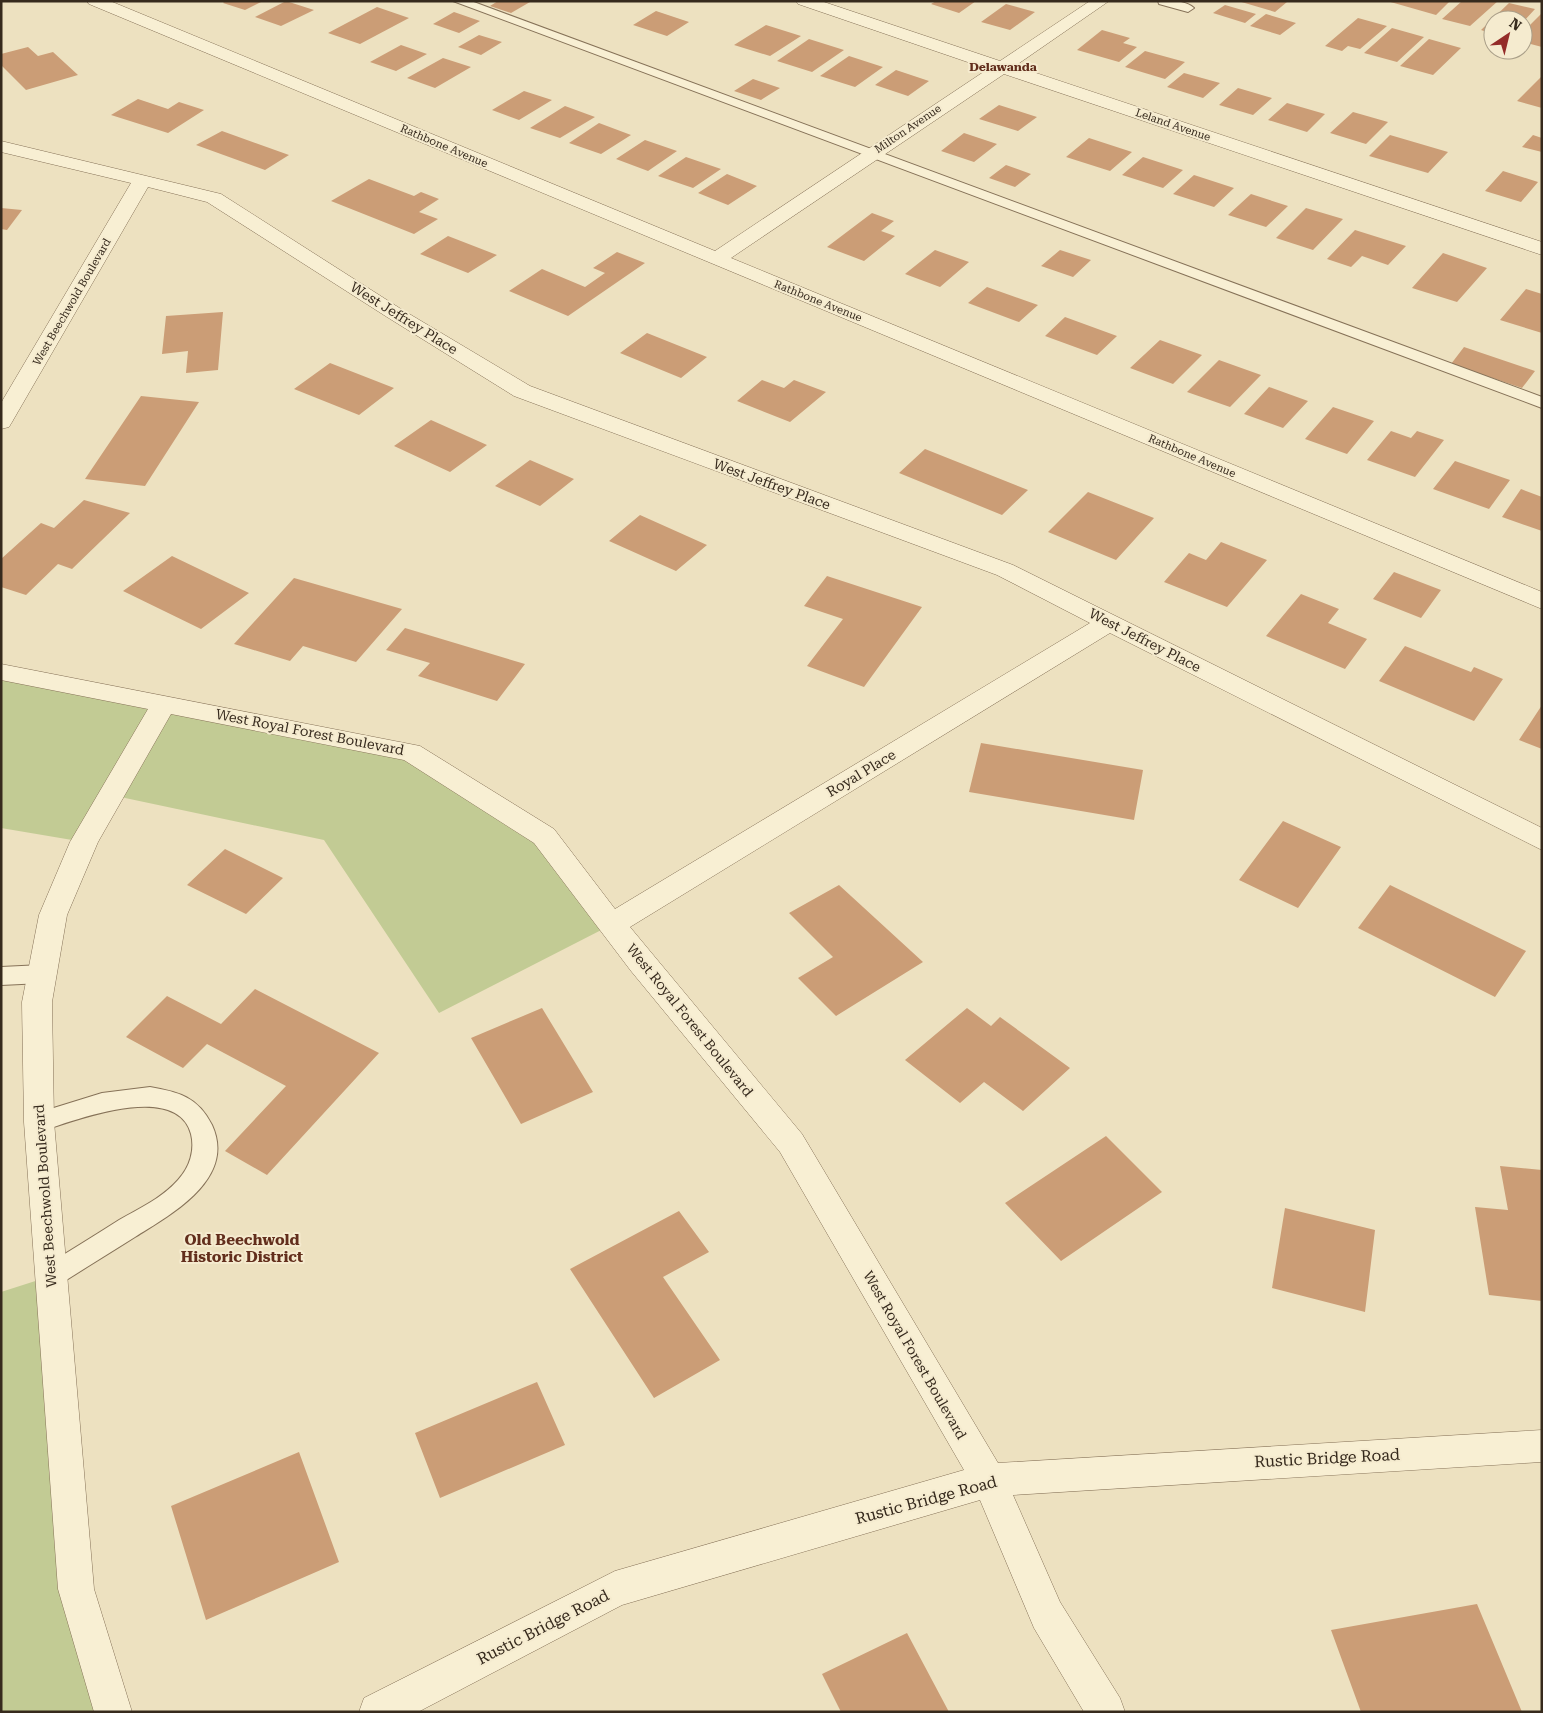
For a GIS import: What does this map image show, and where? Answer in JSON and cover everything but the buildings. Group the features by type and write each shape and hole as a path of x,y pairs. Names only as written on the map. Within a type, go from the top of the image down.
{"street":[{"name":"Rathbone Avenue","path":"95,1 1542,601"},
{"name":"Leland Avenue","path":"804,1 1542,249"},
{"name":"Milton Avenue","path":"716,259 1101,1"},
{"name":"West Jeffrey Place","path":"1,146 214,198 394,313 522,391 1005,570 1542,840"},
{"name":"West Beechwold Boulevard","path":"1,422 142,181"},
{"name":"Royal Place","path":"613,924 1110,622"},
{"name":"West Royal Forest Boulevard","path":"1,672 411,752 544,836 641,962 791,1143 989,1480 1047,1615 1106,1712"},
{"name":"West Beechwold Boulevard","path":"113,1712 76,1589 39,1122 37,1002 53,915 84,842 164,703"},
{"name":"Rustic Bridge Road","path":"378,1712 616,1589 989,1480 1117,1470 1542,1446"}],"lane":[{"path":"459,1 1542,403"},
{"path":"1164,1 1188,8"},
{"path":"1,976 42,974"},
{"path":"39,1122 125,1098 154,1096 179,1103 198,1120 205,1139 203,1158 194,1178 173,1200 51,1276"}],"green space":[{"path":"1,672 411,752 544,836 613,924 439,1013 324,840 111,795 84,842 1,828"},
{"path":"51,1276 76,1589 113,1712 1,1712 1,1292"}],"district":[{"name":"Delawanda","path":"1003,67"},
{"name":"Old Beechwold Historic District","path":"242,1248"}]}
